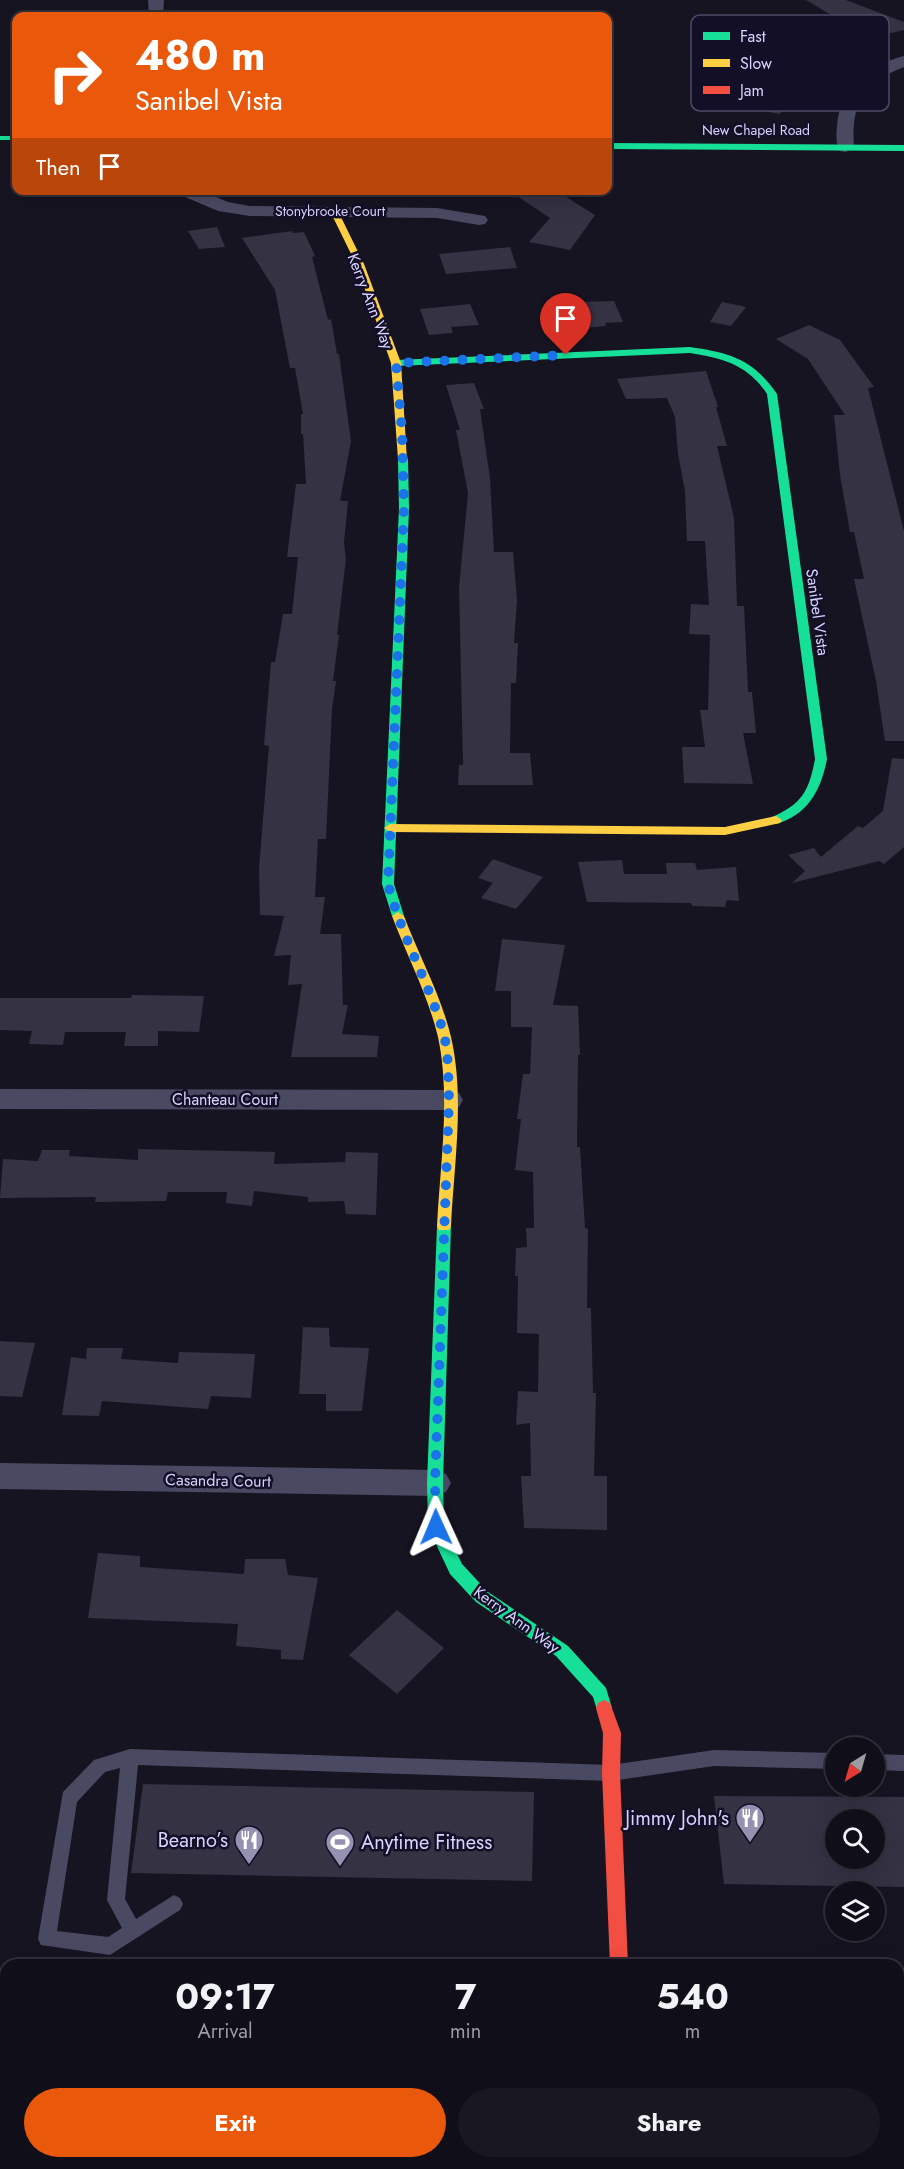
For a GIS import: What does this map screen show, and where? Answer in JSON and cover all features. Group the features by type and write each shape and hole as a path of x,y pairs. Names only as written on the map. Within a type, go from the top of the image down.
{"street":[{"path":"889,68 904,61"},
{"path":"846,111 846,147"},
{"name":"New Chapel Road","path":"612,146 904,148"},
{"name":"Stonybrooke Court","path":"196,195 224,207 250,211 437,213 479,220"},
{"name":"Kerry Ann Way","path":"334,211 360,264 396,363 402,431 404,508 388,884 394,907 443,1031 447,1054 449,1100 435,1483 436,1527 456,1569 482,1597 562,1651 600,1693 612,1733 611,1773 619,1959"},
{"name":"Sanibel Vista","path":"390,828 725,831 767,824 793,813 812,797 819,777 821,759 772,394 765,380 754,368 713,352 690,351 396,363"},
{"name":"Chanteau Court","path":"0,1099 449,1100"},
{"name":"Casandra Court","path":"0,1476 435,1483"}],"lane":[{"path":"130,1757 116,1900 133,1931"},
{"path":"174,1904 111,1946 47,1939 69,1798 100,1766 130,1757 611,1773 714,1758 825,1761"},
{"path":"885,1762 904,1762"}],"building":[{"path":"806,0 846,0 886,15 831,15"},
{"path":"889,16 904,22 904,30 889,34"},
{"path":"763,111 782,111 780,114"},
{"path":"516,195 563,195 595,215 570,250 529,242 550,218"},
{"path":"217,227 225,247 199,249 188,231"},
{"path":"292,231 293,233 304,232 315,256 312,257 328,320 331,319 337,354 339,354 351,441 340,501 348,501 344,543 346,559 333,681 336,681 332,709 326,839 318,839 315,897 325,897 320,934 341,934 343,1005 348,1005 342,1034 379,1036 377,1057 291,1057 302,984 288,985 291,955 274,956 284,916 260,915 259,868 269,746 264,745 271,662 275,662 283,614 292,614 298,557 287,557 296,484 306,484 303,434 301,434 301,414 303,414 295,368 290,368 275,290 242,238"},
{"path":"510,247 517,268 446,274 439,254"},
{"path":"614,301 623,322 583,328 574,302"},
{"path":"722,302 746,307 731,326 710,322"},
{"path":"470,304 479,325 451,327 453,333 429,335 420,309"},
{"path":"809,325 840,340 874,387 868,388 904,531 904,741 885,741 876,681 854,579 864,579 854,532 850,532 840,475 834,415 845,415 808,359 776,339"},
{"path":"706,371 718,407 716,407 727,446 717,446 734,518 737,606 744,606 748,692 752,692 756,733 743,733 753,784 684,783 682,747 705,747 700,710 708,710 710,635 689,634 691,604 709,605 705,541 687,541 685,491 678,454 675,417 667,398 626,399 617,379"},
{"path":"474,383 484,409 480,409 490,478 494,552 513,552 517,600 514,643 518,643 516,683 511,683 510,753 530,753 533,785 458,785 459,765 463,765 459,587 468,493 456,430 460,430 446,385"},
{"path":"892,758 904,759 904,847 884,864 879,861 792,883 805,871 788,855 814,848 821,857 858,826 863,828 883,811"},
{"path":"493,859 543,877 516,909 481,898 493,883 478,878"},
{"path":"622,860 624,874 667,874 666,863 695,863 697,870 736,867 739,901 727,900 725,907 692,906 691,903 587,902 578,862"},
{"path":"502,939 565,945 553,1005 578,1006 580,1055 578,1055 577,1147 580,1147 585,1228 588,1229 587,1308 591,1308 593,1393 596,1393 594,1476 607,1476 607,1530 524,1528 521,1476 531,1476 530,1423 516,1425 518,1391 538,1392 539,1334 517,1333 516,1248 527,1247 526,1228 534,1228 533,1172 515,1170 521,1119 517,1119 523,1074 530,1074 532,1027 511,1027 511,991 495,991"},
{"path":"132,995 204,996 199,1032 158,1031 158,1046 124,1046 126,1032 65,1032 63,1045 29,1044 32,1031 0,1030 0,998 131,998"},
{"path":"138,1149 275,1152 274,1164 345,1162 346,1152 378,1153 376,1215 346,1214 344,1201 308,1202 308,1197 254,1191 252,1206 226,1203 227,1192 168,1192 166,1201 95,1202 96,1197 0,1198 3,1159 38,1161 42,1150 70,1150 69,1156 138,1160"},
{"path":"303,1327 329,1328 330,1347 369,1348 362,1411 326,1411 326,1394 299,1394"},
{"path":"0,1341 35,1343 22,1397 0,1396"},
{"path":"87,1348 123,1348 121,1359 178,1363 179,1352 255,1354 251,1398 211,1396 208,1409 102,1401 99,1416 62,1415 71,1357 86,1359"},
{"path":"98,1553 140,1556 140,1567 244,1574 245,1559 285,1559 288,1575 318,1578 303,1660 281,1659 281,1650 236,1646 238,1624 88,1618"},
{"path":"397,1610 444,1648 397,1694 349,1655"},
{"path":"143,1784 534,1792 532,1881 131,1873"},
{"path":"714,1796 904,1797 904,1887 885,1887 885,1881 825,1881 825,1886 724,1884"}],"traffic: fast":[{"path":"0,138 12,138"},
{"path":"612,146 904,148"},
{"path":"396,363 690,350 727,357 756,373 772,394 821,759 813,789 803,804 776,820"},
{"path":"398,916 388,884 404,508 403,459"},
{"path":"444,1226 435,1483 436,1527 456,1569 482,1597 562,1651 600,1693 604,1708"}],"traffic: slow":[{"path":"334,211 360,264 396,363 403,459"},
{"path":"390,828 725,831 776,820"},
{"path":"398,916 436,1007 445,1039 450,1108 444,1226"}],"traffic: jam":[{"path":"604,1708 612,1733 611,1773 619,1959"}],"place":[{"name":"Jimmy John's","path":"750,1844"},
{"name":"Bearno’s","path":"249,1866"},
{"name":"Anytime Fitness","path":"340,1868"}],"route":[{"path":"436,1527 435,1483 449,1100 447,1054 443,1031 394,907 388,884 404,508 402,431 396,363 566,355"}]}
